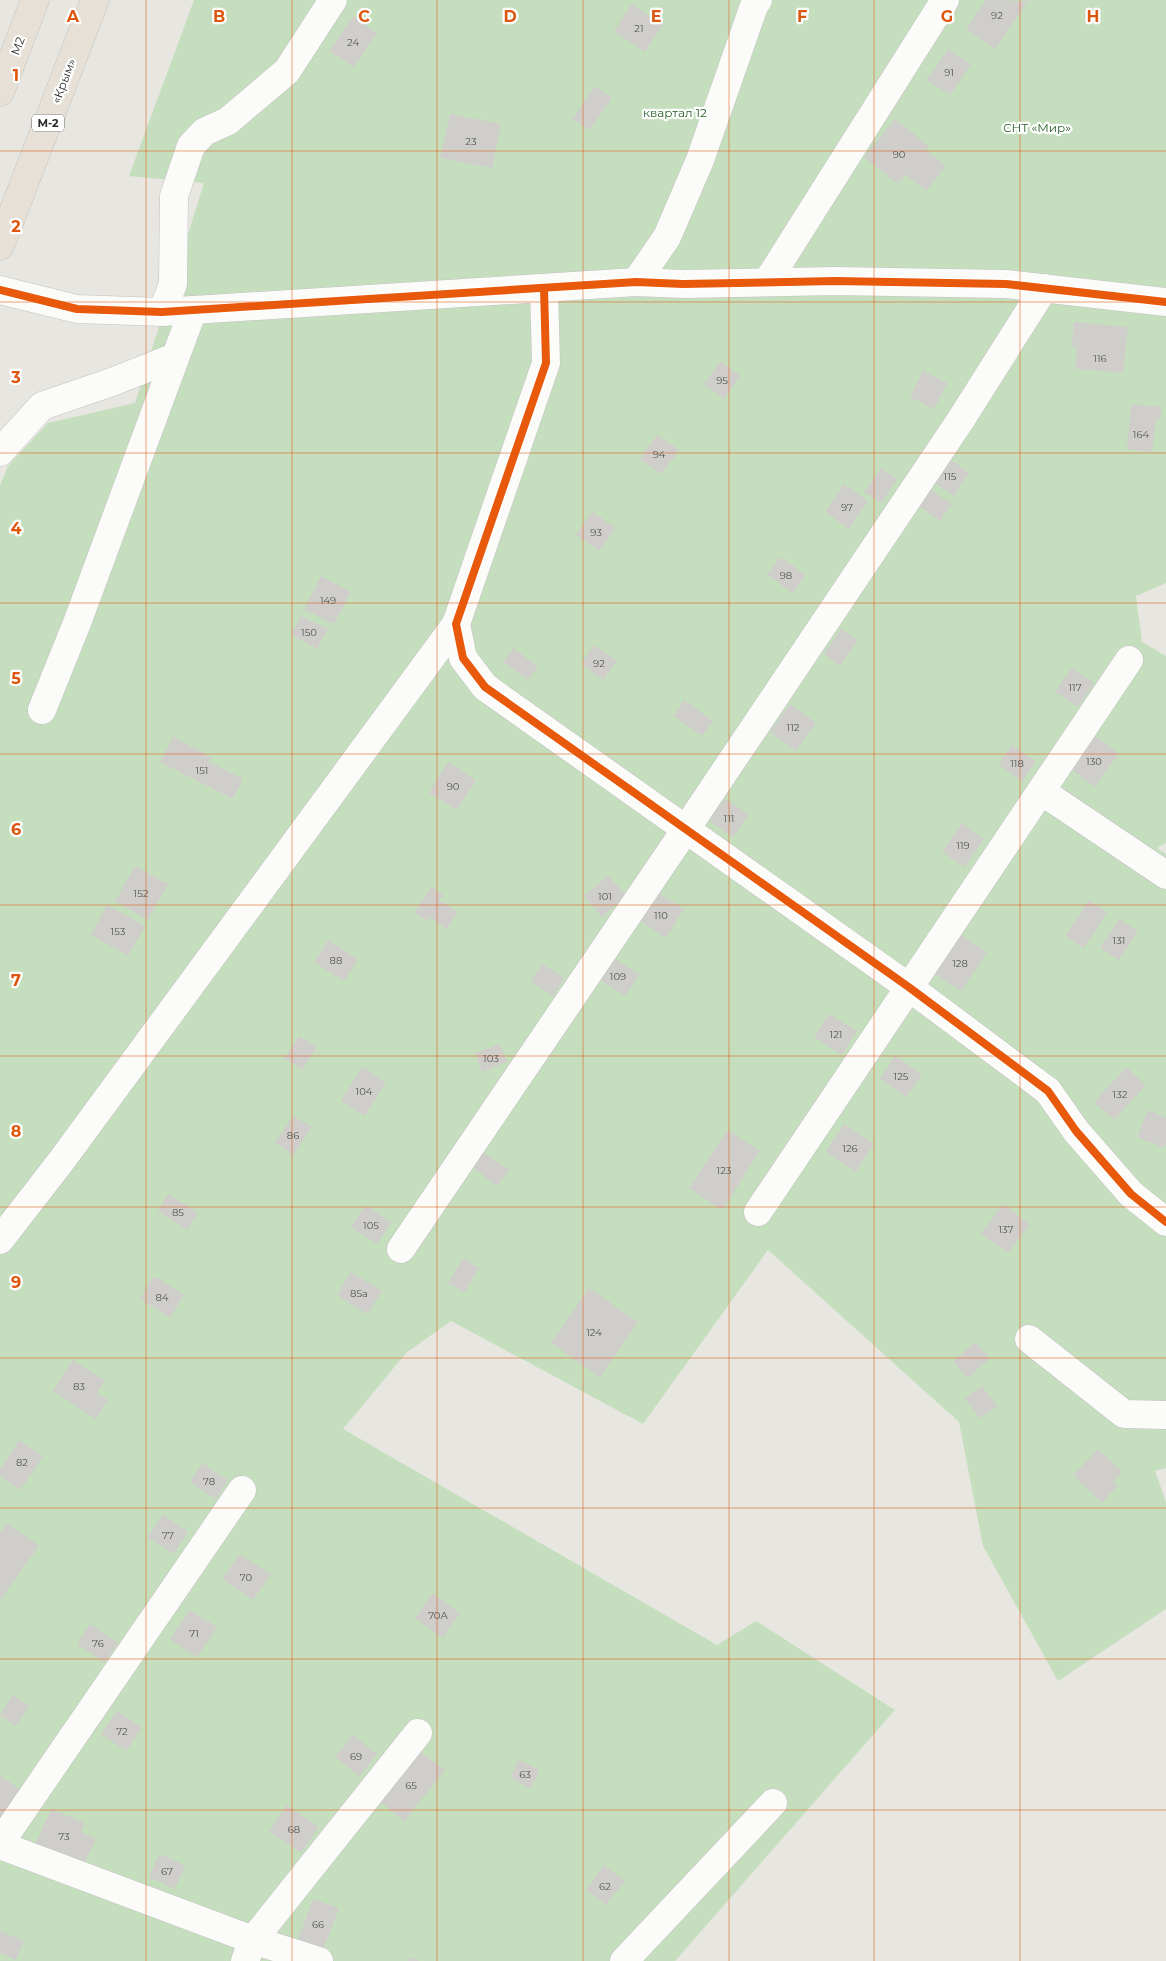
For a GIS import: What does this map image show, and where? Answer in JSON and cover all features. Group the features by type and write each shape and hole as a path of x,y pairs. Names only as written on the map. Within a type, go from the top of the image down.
{"highway":[{"name":"М2","path":"0,92 35,0"},
{"name":"«Крым»","path":"0,246 95,0"}],"street":[{"path":"162,312 173,284 174,196 191,146 204,132 228,121 288,71 333,0"},
{"path":"636,282 667,237 700,160 754,6 758,0"},
{"path":"767,282 945,0"},
{"path":"0,290 77,309 162,312 636,282 683,284 835,280 997,284 1166,302"},
{"path":"0,1240 62,1160 456,624 546,363 544,288"},
{"path":"401,1250 960,421 1044,288"},
{"path":"42,710 77,623 193,310"},
{"path":"0,452 42,406 112,382 175,357"},
{"path":"456,624 463,658 485,687 910,988 1048,1091 1076,1131 1131,1194 1166,1222"},
{"path":"758,1212 1129,660"},
{"path":"1041,791 1166,875"},
{"path":"1029,1339 1124,1414 1166,1415"},
{"path":"242,1490 0,1844 249,1951 319,1961"},
{"path":"249,1951 418,1734"},
{"path":"624,1961 774,1803"}],"green space":[{"path":"194,0 1166,0 1166,583 1136,596 1142,642 1166,656 1166,843 1157,848 1166,854 1166,1468 1155,1471 1166,1502 1166,1609 1058,1681 983,1546 959,1422 768,1250 643,1424 451,1321 406,1353 343,1429 717,1645 756,1621 895,1710 675,1961 0,1961 0,485 8,466 48,423 135,403 204,183 129,176"}],"building":[{"path":"986,0 1028,1 995,49 966,29"},
{"path":"632,4 663,25 645,52 614,31"},
{"path":"353,16 377,33 354,67 329,51"},
{"path":"948,49 971,64 950,95 927,80"},
{"path":"595,86 612,98 590,130 572,119"},
{"path":"450,114 501,124 492,168 440,158"},
{"path":"895,119 929,146 926,150 946,166 926,191 906,175 898,184 864,157"},
{"path":"1074,322 1128,327 1123,373 1075,369 1077,347 1071,347"},
{"path":"720,361 740,376 724,399 704,384"},
{"path":"923,371 947,383 934,409 910,397"},
{"path":"1131,404 1162,407 1160,419 1156,419 1152,452 1127,449"},
{"path":"657,435 679,450 662,474 640,459"},
{"path":"947,457 969,473 954,496 931,480"},
{"path":"881,468 897,479 881,503 864,492"},
{"path":"844,484 868,501 849,529 825,512"},
{"path":"925,486 952,504 940,521 914,502"},
{"path":"592,512 616,528 599,551 576,535"},
{"path":"780,557 806,575 793,593 767,575"},
{"path":"321,576 351,592 334,624 304,609"},
{"path":"301,616 328,629 317,649 291,635"},
{"path":"841,629 858,641 840,666 824,654"},
{"path":"594,645 617,661 603,680 581,664"},
{"path":"513,648 538,666 528,680 503,662"},
{"path":"1072,668 1094,683 1078,707 1055,692"},
{"path":"684,700 713,721 702,736 674,716"},
{"path":"790,704 816,723 796,751 770,732"},
{"path":"1094,735 1119,754 1094,787 1069,767"},
{"path":"173,737 211,757 208,761 243,779 233,799 160,762"},
{"path":"1012,745 1036,762 1022,781 998,764"},
{"path":"448,762 476,780 457,810 429,793"},
{"path":"725,799 749,814 733,837 709,821"},
{"path":"962,823 984,839 964,867 942,852"},
{"path":"135,866 168,884 148,920 115,901"},
{"path":"608,875 626,896 602,917 584,896"},
{"path":"431,887 443,895 439,900 458,912 447,929 429,917 427,921 414,913"},
{"path":"657,892 684,909 666,938 639,920"},
{"path":"1089,900 1107,912 1084,948 1065,936"},
{"path":"107,905 145,926 128,956 91,935"},
{"path":"1119,919 1138,931 1119,960 1100,948"},
{"path":"958,933 987,952 961,991 933,973"},
{"path":"328,940 358,959 344,981 314,962"},
{"path":"610,956 639,974 625,996 597,978"},
{"path":"542,964 564,978 553,996 531,982"},
{"path":"829,1014 857,1031 842,1055 814,1037"},
{"path":"299,1036 317,1047 302,1070 284,1058"},
{"path":"500,1044 507,1062 482,1072 475,1053"},
{"path":"895,1056 922,1074 906,1097 880,1079"},
{"path":"362,1067 386,1082 365,1116 341,1101"},
{"path":"1126,1067 1146,1085 1114,1120 1094,1102"},
{"path":"1148,1110 1166,1118 1166,1144 1164,1148 1137,1137"},
{"path":"293,1116 312,1127 294,1155 275,1143"},
{"path":"844,1124 874,1144 856,1172 826,1152"},
{"path":"727,1130 760,1151 722,1210 689,1188"},
{"path":"482,1151 509,1170 497,1186 471,1166"},
{"path":"168,1194 198,1213 187,1230 158,1211"},
{"path":"1003,1204 1030,1224 1008,1253 981,1234"},
{"path":"365,1205 391,1222 377,1244 351,1227"},
{"path":"463,1258 479,1268 464,1293 448,1283"},
{"path":"351,1272 382,1291 367,1314 337,1295"},
{"path":"154,1276 184,1295 170,1318 140,1299"},
{"path":"589,1288 638,1322 600,1377 551,1343"},
{"path":"975,1342 990,1358 968,1378 953,1362"},
{"path":"72,1360 105,1380 97,1393 108,1400 96,1419 53,1391"},
{"path":"982,1386 997,1406 980,1419 965,1398"},
{"path":"19,1440 43,1456 20,1490 0,1476 0,1469"},
{"path":"1098,1449 1122,1472 1113,1481 1118,1485 1102,1503 1073,1475"},
{"path":"202,1463 228,1480 216,1499 190,1482"},
{"path":"163,1515 188,1532 173,1554 148,1537"},
{"path":"7,1523 39,1546 0,1600 0,1533"},
{"path":"239,1554 271,1574 253,1600 222,1579"},
{"path":"432,1593 460,1613 443,1638 415,1618"},
{"path":"190,1610 217,1627 197,1657 170,1639"},
{"path":"90,1624 118,1643 105,1662 77,1644"},
{"path":"13,1695 29,1706 16,1726 0,1715"},
{"path":"117,1711 142,1727 126,1751 101,1734"},
{"path":"353,1735 377,1754 359,1776 335,1757"},
{"path":"418,1750 445,1770 404,1821 378,1800"},
{"path":"519,1760 540,1770 531,1789 510,1778"},
{"path":"0,1776 23,1791 0,1825"},
{"path":"287,1805 319,1827 301,1853 269,1832"},
{"path":"51,1809 85,1823 81,1832 96,1839 82,1868 34,1847"},
{"path":"159,1854 185,1865 175,1889 149,1877"},
{"path":"604,1865 625,1881 606,1905 586,1890"},
{"path":"313,1899 339,1908 324,1948 298,1939"},
{"path":"0,1931 24,1941 16,1960 0,1953"},
{"path":"410,1957 420,1961 408,1961"}],"cycle path":[{"path":"0,290 77,309 162,312 636,282 683,284 835,281 1006,284 1166,302"},
{"path":"544,288 546,363 456,624 463,658 485,687 910,988 1048,1091 1076,1131 1131,1194 1166,1222"}],"park label":[{"name":"квартал 12","path":"675,113"},
{"name":"СНТ «Мир»","path":"1037,128"}]}
